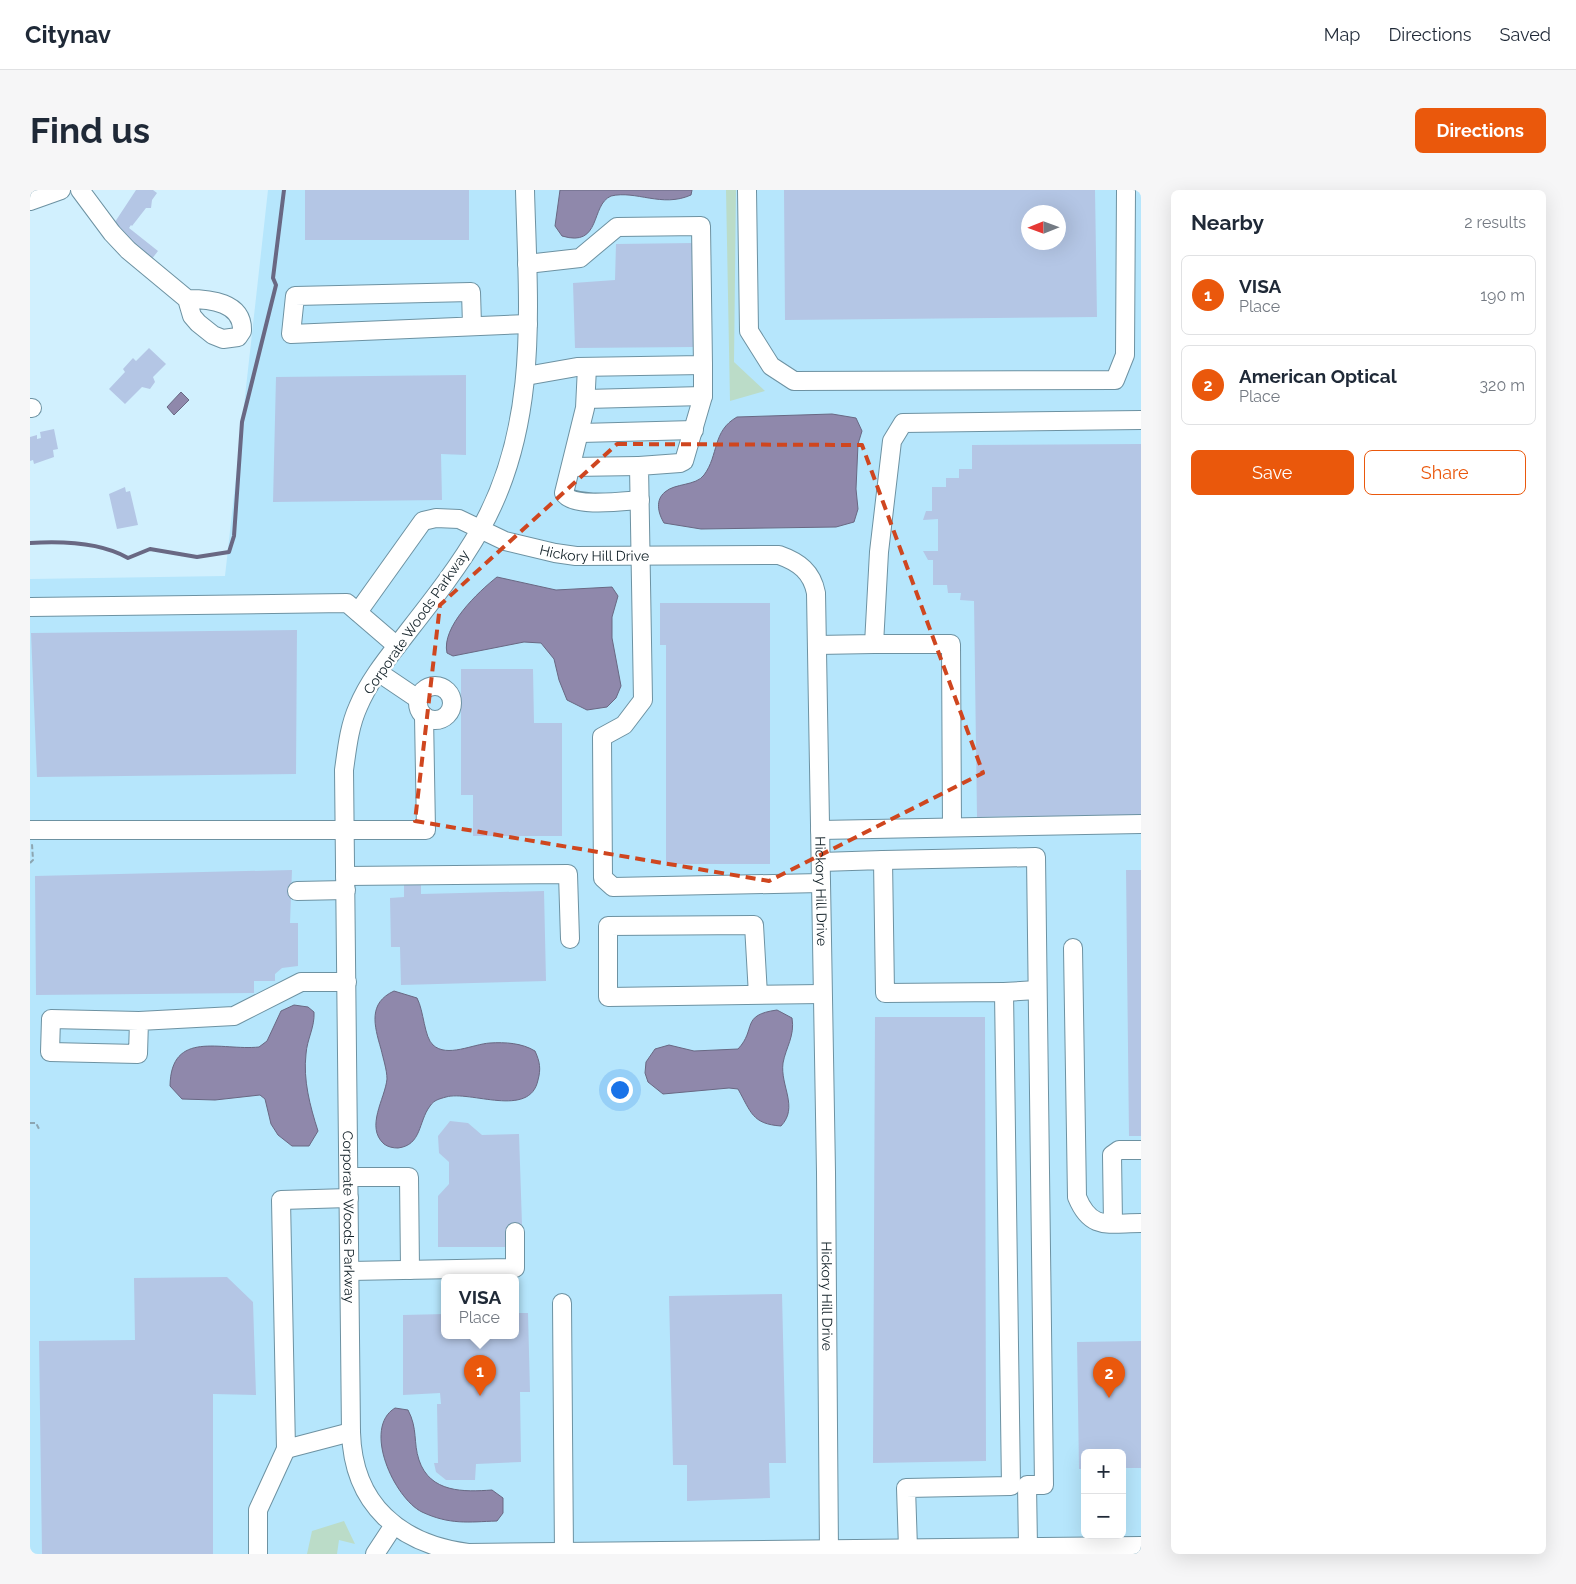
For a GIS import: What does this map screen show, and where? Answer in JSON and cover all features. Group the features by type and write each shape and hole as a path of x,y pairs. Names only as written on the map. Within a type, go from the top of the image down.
{"street":[{"path":"30,200 61,190"},
{"path":"80,190 112,233 128,250 187,299"},
{"name":"Corporate Woods Parkway","path":"525,190 528,324 526,376 520,416 507,471 481,529 464,557 378,672 358,707 348,742 344,770 351,1432 353,1456 357,1470 379,1512 414,1539 446,1550 468,1553 829,1551 1028,1547 1135,1549"},
{"path":"747,190 749,331 771,366 794,381 1115,380 1125,355 1126,190"},
{"path":"527,264 580,258 617,227 701,226 703,396 684,461 680,463 639,466 571,467"},
{"path":"472,325 471,292 295,296 291,334 528,324"},
{"path":"526,376 587,367 703,365"},
{"path":"587,367 586,399 580,433 564,487 566,497 590,502 640,500"},
{"path":"586,399 703,396"},
{"path":"874,644 879,552 892,441 904,423 1141,420"},
{"path":"580,433 694,430"},
{"path":"639,466 644,700 624,726 602,737 603,878 613,887 821,883"},
{"name":"Hickory Hill Drive","path":"358,612 423,521 436,518 459,520 505,541 576,556 764,554 791,559 802,567 814,585 821,862 829,1551"},
{"path":"30,607 347,603 397,646"},
{"path":"817,645 951,644 952,827"},
{"path":"378,672 418,699"},
{"path":"429,686 441,687 450,694 452,706 446,716 435,720 424,716 418,709 418,699 420,694 429,686"},
{"path":"33,830 426,830 424,716"},
{"path":"820,830 1141,824"},
{"path":"821,862 1036,857 1044,1485 906,1488 908,1548"},
{"path":"883,860 886,993 1037,990"},
{"path":"297,891 346,883 568,874 570,940"},
{"path":"758,995 754,925 608,926 608,997 758,995 822,994"},
{"path":"1073,948 1077,1197 1083,1211 1091,1220 1113,1223 1141,1223"},
{"path":"139,1021 138,1054 50,1052 50,1019 139,1021 234,1016 301,982 347,982"},
{"path":"1004,992 1019,1485 1028,1547"},
{"path":"1113,1223 1112,1155 1119,1150 1141,1150"},
{"path":"349,1177 409,1176 410,1270"},
{"path":"258,1554 258,1510 286,1449 281,1200 349,1198"},
{"path":"350,1271 515,1268 515,1232"},
{"path":"562,1303 565,1481 570,1482 568,1553"},
{"path":"286,1449 351,1432"},
{"path":"375,1554 394,1524"}],"path":[{"path":"30,863 33,860 33,830"},
{"path":"30,1123 36,1123 40,1129"}],"highlighted area":[{"path":"617,444 862,445 983,773 769,881 415,821 440,605"}],"shaded area":[{"path":"268,190 1141,190 1141,1554 30,1554 30,579 225,576"},
{"path":"560,190 692,190 691,195 670,200 630,195 611,196 600,208 590,231 584,236 575,238 562,236 555,226"},
{"path":"181,392 189,400 174,415 167,407"},
{"path":"832,414 856,418 862,431 858,444 856,489 858,509 854,522 836,527 701,529 664,523 658,507 662,495 669,489 696,481 704,475 709,467 723,429 737,417"},
{"path":"497,577 556,590 612,587 618,596 612,617 612,638 621,686 616,698 607,707 587,710 567,700 559,680 554,659 541,643 524,642 453,656 447,653 447,643 455,621 471,601"},
{"path":"394,991 417,998 430,1041 439,1049 453,1050 490,1043 502,1043 519,1045 535,1051 540,1072 533,1092 524,1098 512,1101 457,1096 439,1099 433,1102 426,1112 416,1138 406,1146 398,1148 384,1144 376,1129 376,1121 386,1087 387,1075 376,1032 375,1016 380,1002"},
{"path":"294,1005 308,1007 314,1012 307,1049 305,1073 310,1103 318,1131 309,1146 292,1146 278,1135 271,1124 265,1099 260,1095 215,1100 182,1099 170,1086 173,1068 179,1056 189,1050 201,1047 259,1047 267,1041 281,1011"},
{"path":"777,1010 792,1018 793,1024 783,1063 789,1104 786,1119 781,1126 764,1123 758,1119 750,1110 738,1089 729,1088 663,1094 648,1082 645,1073 646,1062 655,1049 669,1045 694,1051 738,1049 744,1042 753,1019 765,1012"},
{"path":"395,1408 408,1410 413,1423 419,1460 424,1471 431,1479 440,1485 459,1490 492,1490 503,1498 503,1513 497,1521 468,1522 441,1519 422,1512 401,1493 392,1478 382,1446 381,1431 386,1418"}],"green space":[{"path":"726,190 736,190 734,362 765,391 730,401"},
{"path":"344,1521 355,1544 339,1540 337,1554 307,1554 312,1531"}],"building":[{"path":"136,190 153,190 157,193 152,200 151,208 146,208 129,228 158,251 151,260 111,228"},
{"path":"305,190 469,190 469,240 305,240"},
{"path":"784,190 1095,190 1097,317 785,320"},
{"path":"693,243 693,347 575,348 573,283 615,280 616,244"},
{"path":"149,348 166,364 153,377 155,382 150,389 142,387 125,404 109,389 125,372 123,369 133,358 136,361"},
{"path":"466,375 466,455 441,454 442,500 273,502 276,377"},
{"path":"54,429 58,449 53,450 54,457 34,464 33,460 30,461 30,437 37,435 37,439 41,438 40,432"},
{"path":"1141,444 1141,815 977,817 974,601 960,600 961,593 948,593 947,585 933,585 933,560 928,560 923,551 938,551 938,519 923,520 926,511 932,511 932,487 946,487 946,478 959,478 959,469 972,469 972,445"},
{"path":"125,487 126,492 130,491 138,525 117,529 109,494"},
{"path":"660,603 770,603 770,864 666,864 666,645 660,645"},
{"path":"297,630 296,774 37,777 31,633"},
{"path":"461,669 533,669 534,723 562,723 562,836 473,836 473,795 461,795"},
{"path":"292,870 290,923 298,923 298,966 282,968 275,974 275,981 254,981 254,993 36,995 35,876"},
{"path":"1126,870 1141,870 1141,1136 1129,1136"},
{"path":"421,880 421,894 544,891 546,981 401,985 400,947 391,947 390,898 404,897 404,881"},
{"path":"875,1017 985,1017 986,1461 873,1463"},
{"path":"450,1121 468,1123 482,1135 519,1134 522,1225 507,1226 508,1247 438,1247 438,1196 449,1184 449,1162 439,1153 438,1136"},
{"path":"227,1277 253,1302 256,1395 213,1394 213,1554 42,1554 39,1341 135,1340 134,1278"},
{"path":"782,1294 786,1463 769,1463 770,1498 687,1501 687,1465 673,1465 669,1296"},
{"path":"519,1313 528,1313 530,1392 520,1392 521,1462 476,1464 475,1480 446,1480 436,1472 434,1463 438,1463 437,1404 441,1404 440,1393 403,1395 403,1315 441,1314 441,1339 519,1339"},
{"path":"1141,1341 1141,1468 1126,1468 1126,1449 1081,1449 1081,1469 1079,1469 1077,1342"}],"waterway":[{"path":"30,543 81,544 105,549 128,558 150,549 197,557 229,552 234,536 242,422 276,285 273,278 284,190"}],"place":[{"name":"VISA","path":"480,1396"},
{"name":"American Optical","path":"1109,1398"}]}
